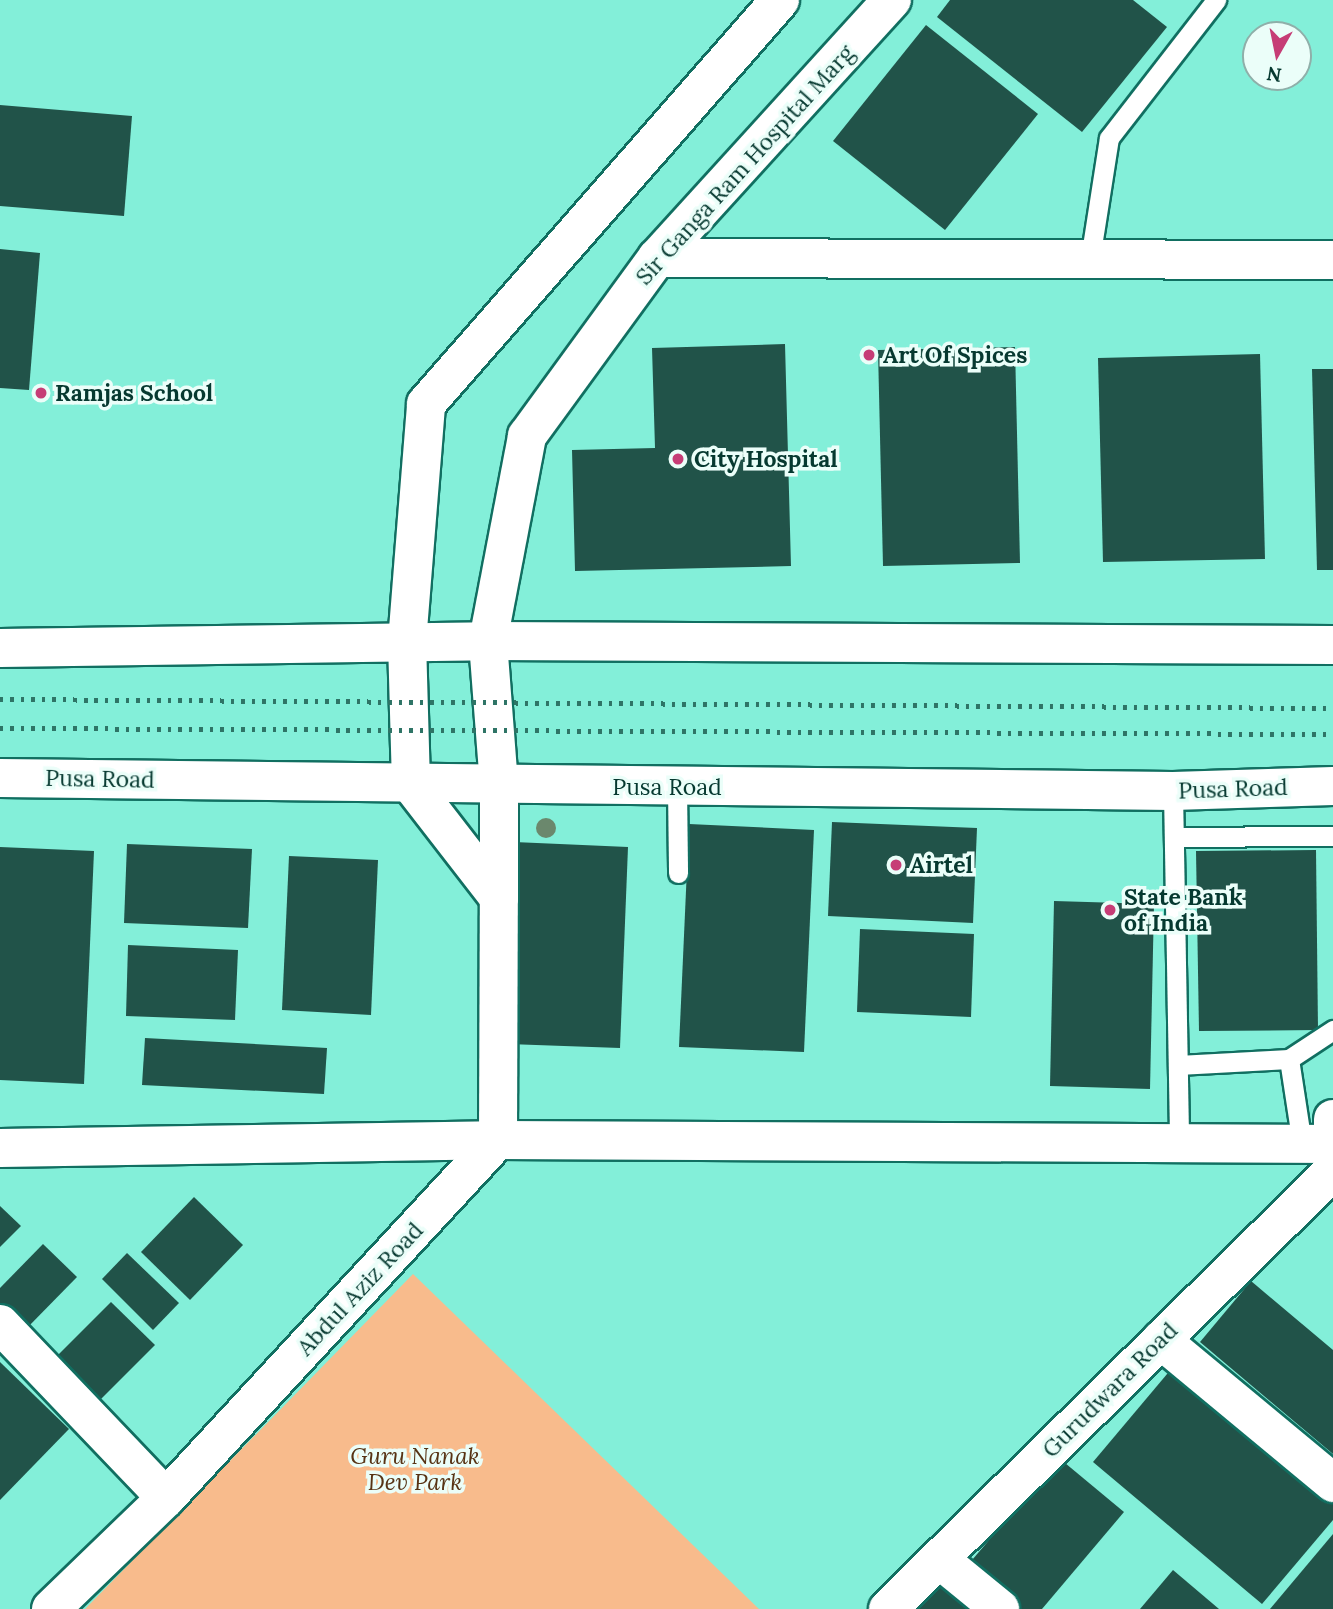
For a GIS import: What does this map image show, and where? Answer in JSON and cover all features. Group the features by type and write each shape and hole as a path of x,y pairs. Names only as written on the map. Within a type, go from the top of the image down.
{"street":[{"path":"499,898 411,784 407,642 426,404 780,0"},
{"name":"Sir Ganga Ram Hospital Marg","path":"488,641 527,436 657,258 892,0"},
{"path":"657,258 1333,260"},
{"path":"488,641 499,785 498,1140"},
{"path":"0,648 488,641 1333,645"},
{"name":"Pusa Road","path":"0,778 1173,792 1333,786"},
{"path":"0,1148 498,1140 1322,1145 1333,1119"},
{"name":"Abdul Aziz Road","path":"51,1609 166,1497 498,1140"},
{"name":"Gurudwara Road","path":"888,1609 1333,1171"},
{"path":"0,1324 166,1497"},
{"path":"1161,1340 1333,1483"},
{"path":"939,1559 1000,1609"}],"lane":[{"path":"1090,259 1109,138 1216,0"},
{"path":"677,787 678,873"},
{"path":"1173,792 1179,1144"},
{"path":"1174,837 1333,836"},
{"path":"1178,1065 1289,1059 1333,1030"},
{"path":"1289,1059 1322,1145"}],"green space":[{"name":"Guru Nanak Dev Park","path":"413,1274 759,1609 85,1609"}],"building":[{"path":"950,0 1133,0 1167,27 1082,132 937,17"},
{"path":"926,25 1038,114 945,230 833,141"},
{"path":"0,105 132,116 124,216 0,206"},
{"path":"0,249 40,253 29,390 0,388"},
{"path":"785,344 791,566 575,571 572,450 655,448 652,348"},
{"path":"1015,347 1020,563 883,566 878,350"},
{"path":"1260,354 1265,559 1103,562 1098,358"},
{"path":"1312,369 1333,369 1333,570 1317,570"},
{"path":"832,822 977,828 973,923 828,916"},
{"path":"689,824 814,830 804,1052 679,1047"},
{"path":"514,842 628,847 620,1048 505,1044"},
{"path":"127,844 252,849 248,928 124,923"},
{"path":"0,847 94,851 84,1084 0,1080"},
{"path":"1316,850 1318,1030 1199,1031 1196,851"},
{"path":"289,856 378,860 371,1015 282,1010"},
{"path":"1054,901 1154,904 1150,1089 1050,1086"},
{"path":"860,929 974,934 971,1017 857,1012"},
{"path":"128,945 238,950 235,1020 126,1016"},
{"path":"145,1038 327,1048 324,1094 142,1085"},
{"path":"194,1197 243,1245 190,1300 141,1252"},
{"path":"0,1206 21,1226 0,1247"},
{"path":"43,1244 77,1277 26,1329 0,1304 0,1288"},
{"path":"127,1253 179,1303 153,1330 102,1279"},
{"path":"1251,1281 1333,1350 1333,1454 1200,1342"},
{"path":"111,1302 155,1345 96,1404 52,1361"},
{"path":"1178,1361 1333,1490 1333,1520 1262,1604 1093,1462"},
{"path":"0,1362 69,1429 0,1500"},
{"path":"1059,1458 1124,1512 1042,1609 1004,1609 961,1573"},
{"path":"1333,1534 1333,1609 1270,1609"},
{"path":"1173,1570 1219,1609 1140,1609"},
{"path":"944,1575 984,1609 915,1609"}],"railway":[{"path":"0,699 1333,708"},
{"path":"0,728 1333,734"}],"place":[{"name":"Art Of Spices","path":"869,355"},
{"name":"Ramjas School","path":"41,393"},
{"name":"City Hospital","path":"678,459"},
{"name":"Airtel","path":"896,865"},
{"name":"State Bank of India","path":"1110,910"}]}
